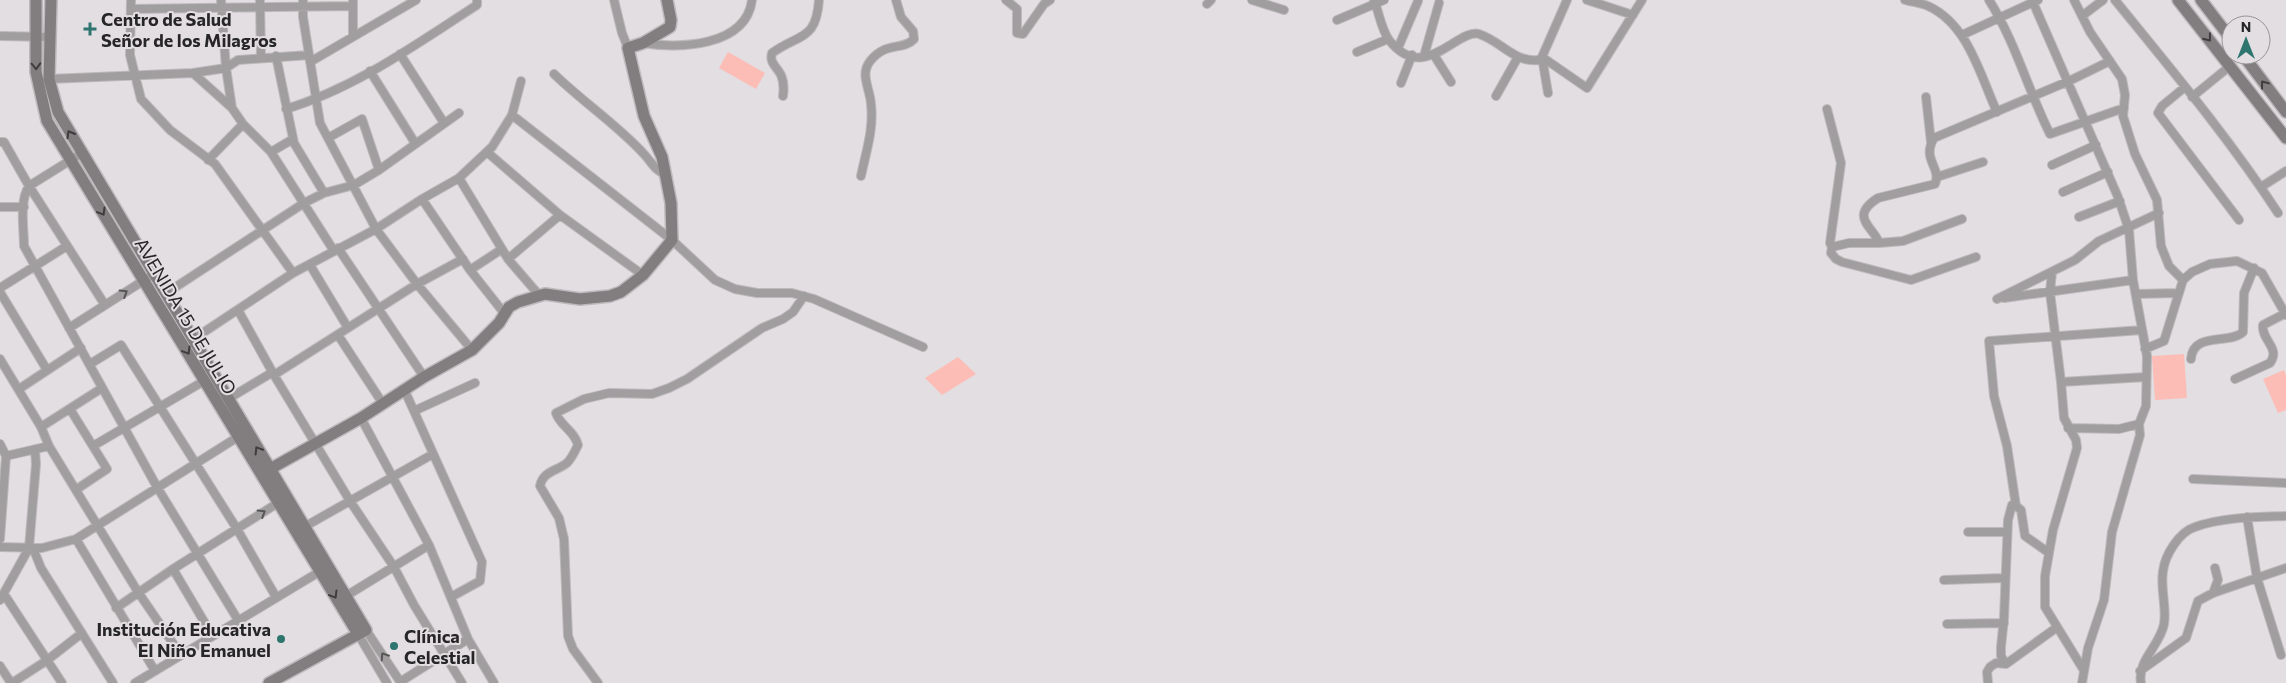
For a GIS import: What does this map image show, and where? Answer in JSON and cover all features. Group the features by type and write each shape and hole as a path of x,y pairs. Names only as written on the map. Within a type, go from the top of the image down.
{"street":[{"name":"AVENIDA 15 DE JULIO","path":"36,0 36,72 41,102 48,122 149,277 165,294 228,399 242,435 270,469 283,500 304,527 324,569 346,596 387,683"},
{"name":"AVENIDA 15 DE JULIO","path":"51,0 49,79 58,112 82,153 204,381 242,435 283,500 362,632 400,682"},
{"path":"131,0 130,55 141,99 170,130 214,164 263,229 293,273"},
{"path":"286,109 316,100 400,54 477,5 477,0"},
{"path":"270,469 361,418 404,389 472,350 499,323 504,313 518,302 539,294 580,299 610,296 621,292 643,275 672,240 671,203 662,157 644,116 628,48 622,33 614,0"},
{"path":"628,48 643,43 670,27 671,20 668,0"},
{"path":"643,43 665,47 706,43 729,32 743,21 751,9 752,0"},
{"path":"784,96 781,76 770,58 772,53 811,30 817,22 819,0"},
{"path":"861,176 872,126 871,95 864,73 866,67 880,51 890,47 910,44 914,39 913,31 900,17 896,0"},
{"path":"1006,0 1017,9 1017,33 1023,34 1044,4 1050,0"},
{"path":"1252,0 1284,10"},
{"path":"1337,20 1375,2 1384,0"},
{"path":"1398,48 1418,0"},
{"path":"1548,93 1542,57 1567,0"},
{"path":"1587,0 1633,15"},
{"path":"1542,57 1587,88 1642,0"},
{"path":"1905,0 1928,6 1952,23 1962,35 1997,112"},
{"path":"1989,0 2000,17 2032,97 2050,134 2085,120 2124,108"},
{"path":"2074,0 2122,79 2125,95 2123,116 2135,154 2157,200 2161,246 2169,266 2183,280"},
{"path":"2082,16 2103,0"},
{"path":"2115,0 2185,87 2261,187 2278,213"},
{"path":"2178,0 2286,138"},
{"path":"2201,0 2221,26"},
{"path":"49,79 136,77 193,73 226,68 238,60 261,57 309,58 353,36 411,1"},
{"path":"1962,35 2034,1 2108,172 2128,226 2133,280 2145,349 2146,406 2139,424 2140,435 2112,532 2104,600 2083,669 2082,683"},
{"path":"1375,2 1388,38 1398,48 1412,55 1434,55 1470,35 1478,34 1518,58 1530,61 1538,60 1542,57"},
{"path":"131,9 221,4 353,3 353,36"},
{"path":"1424,56 1439,3"},
{"path":"221,4 226,68 232,108"},
{"path":"260,4 261,57"},
{"path":"303,4 309,58 320,123 376,229 417,284 472,350"},
{"path":"0,36 50,37"},
{"path":"1358,52 1388,38"},
{"path":"400,54 444,124"},
{"path":"1401,83 1412,55"},
{"path":"1434,55 1450,82"},
{"path":"276,56 293,139 324,193"},
{"path":"1496,96 1518,58"},
{"path":"1879,243 1865,224 1865,218 1871,202 1878,198 1935,184 1936,177 1928,154 1934,138 2069,81 2110,61"},
{"path":"2251,65 2286,112"},
{"path":"2192,97 2230,66"},
{"path":"370,71 415,143"},
{"path":"193,73 232,108 243,124 272,152 304,203 424,377"},
{"path":"554,74 575,94 592,105 636,146 652,166 665,174"},
{"path":"192,340 293,273 376,229 422,198 459,178 487,152 512,116 521,81"},
{"path":"2185,87 2162,106 2158,113 2239,220"},
{"path":"1926,96 1932,142"},
{"path":"1827,109 1841,163 1830,243 1832,247 1831,253 1836,259 1911,280 1976,257"},
{"path":"165,294 304,203 324,193 354,185 379,170 460,113"},
{"path":"512,116 672,240 715,280 735,289 757,293 792,292 923,347"},
{"path":"328,138 362,120 379,170"},
{"path":"208,160 243,124"},
{"path":"272,152 293,139"},
{"path":"0,142 4,142 29,186 104,305"},
{"path":"2052,165 2096,145"},
{"path":"487,152 560,215 643,275"},
{"path":"82,153 29,186 26,191 24,207 24,246 157,487 238,620"},
{"path":"1936,177 1983,162"},
{"path":"2261,187 2286,171"},
{"path":"2063,192 2108,172"},
{"path":"459,178 508,259 539,294"},
{"path":"422,198 470,270 504,313"},
{"path":"2079,217 2120,201"},
{"path":"0,207 24,207"},
{"path":"2133,280 1997,299 2075,260 2099,241 2159,213"},
{"path":"508,259 560,215"},
{"path":"1832,247 1849,243 1902,241 1962,219"},
{"path":"0,288 67,246"},
{"path":"470,270 502,249"},
{"path":"228,399 348,328 417,284 463,259"},
{"path":"2145,349 2164,341 2183,280 2192,272 2210,264 2223,261 2237,261 2254,268 2266,277 2276,300 2286,314 2262,325 2264,335 2274,351 2274,358 2270,363 2234,379"},
{"path":"310,265 348,328"},
{"path":"2191,358 2191,353 2201,343 2238,337 2243,332 2244,293 2254,268"},
{"path":"2052,272 2050,292 2064,418 2076,440 2076,454 2053,530 2045,576 2045,608 2083,669"},
{"path":"70,328 149,277"},
{"path":"0,292 47,370"},
{"path":"2136,294 2178,292"},
{"path":"598,683 573,649 568,636 564,540 559,518 540,486 541,480 546,475 567,463 578,445 574,434 557,417 556,413 584,399 609,393 652,394 687,380 762,328 783,319 793,312 804,296"},
{"path":"238,310 350,501 394,567 443,655 462,683"},
{"path":"2049,553 2025,536 2021,510 2016,506 2007,446 1994,396 1989,341 2142,330"},
{"path":"338,334 383,404"},
{"path":"90,364 121,346 158,407 237,528 276,597"},
{"path":"19,389 80,348"},
{"path":"0,359 41,427 49,446 77,489 138,592 180,655"},
{"path":"2061,382 2146,377"},
{"path":"93,446 204,381"},
{"path":"414,412 475,383"},
{"path":"41,427 102,388"},
{"path":"404,389 482,562 480,581 451,597"},
{"path":"70,409 107,469 77,489"},
{"path":"361,418 429,545 468,639 494,683"},
{"path":"2068,428 2119,429 2139,424"},
{"path":"0,546 31,548 49,546 76,539 97,524 242,435"},
{"path":"0,444 6,456 0,539"},
{"path":"6,456 49,446"},
{"path":"35,450 36,464 31,548 2,597 48,659 62,683"},
{"path":"304,527 433,454"},
{"path":"2193,479 2286,483"},
{"path":"116,608 173,569 283,500"},
{"path":"2006,664 2001,656 2004,623 2004,578 2010,509 2016,506"},
{"path":"2141,683 2139,672 2163,626 2163,571 2167,558 2178,540 2195,527 2247,517 2286,516"},
{"path":"2247,517 2257,578 2281,655"},
{"path":"1968,532 2007,532"},
{"path":"76,539 155,671"},
{"path":"346,596 429,545"},
{"path":"31,548 38,563 114,683"},
{"path":"2213,592 2218,580 2215,568"},
{"path":"2139,672 2186,638 2194,606 2198,601 2213,592 2286,568"},
{"path":"173,569 212,635"},
{"path":"136,683 212,635 324,569"},
{"path":"1944,580 2004,578"},
{"path":"1947,624 2004,623"},
{"path":"1988,683 1987,672 1990,667 1996,663 2006,664 2056,628"},
{"path":"276,681 362,632"},
{"path":"0,666 11,683 48,659 82,633"},
{"path":"400,682 468,639"}],"shaded area":[{"path":"728,52 765,73 756,89 719,68"},
{"path":"2184,354 2187,398 2155,400 2152,356"},
{"path":"958,357 976,374 942,395 925,378"},
{"path":"2284,370 2286,375 2286,410 2278,413 2263,379"}],"place":[{"name":"Centro de Salud Señor de los Milagros","path":"90,29"},
{"name":"Institución Educativa El Niño Emanuel","path":"281,639"},
{"name":"Clínica Celestial","path":"394,646"}]}
